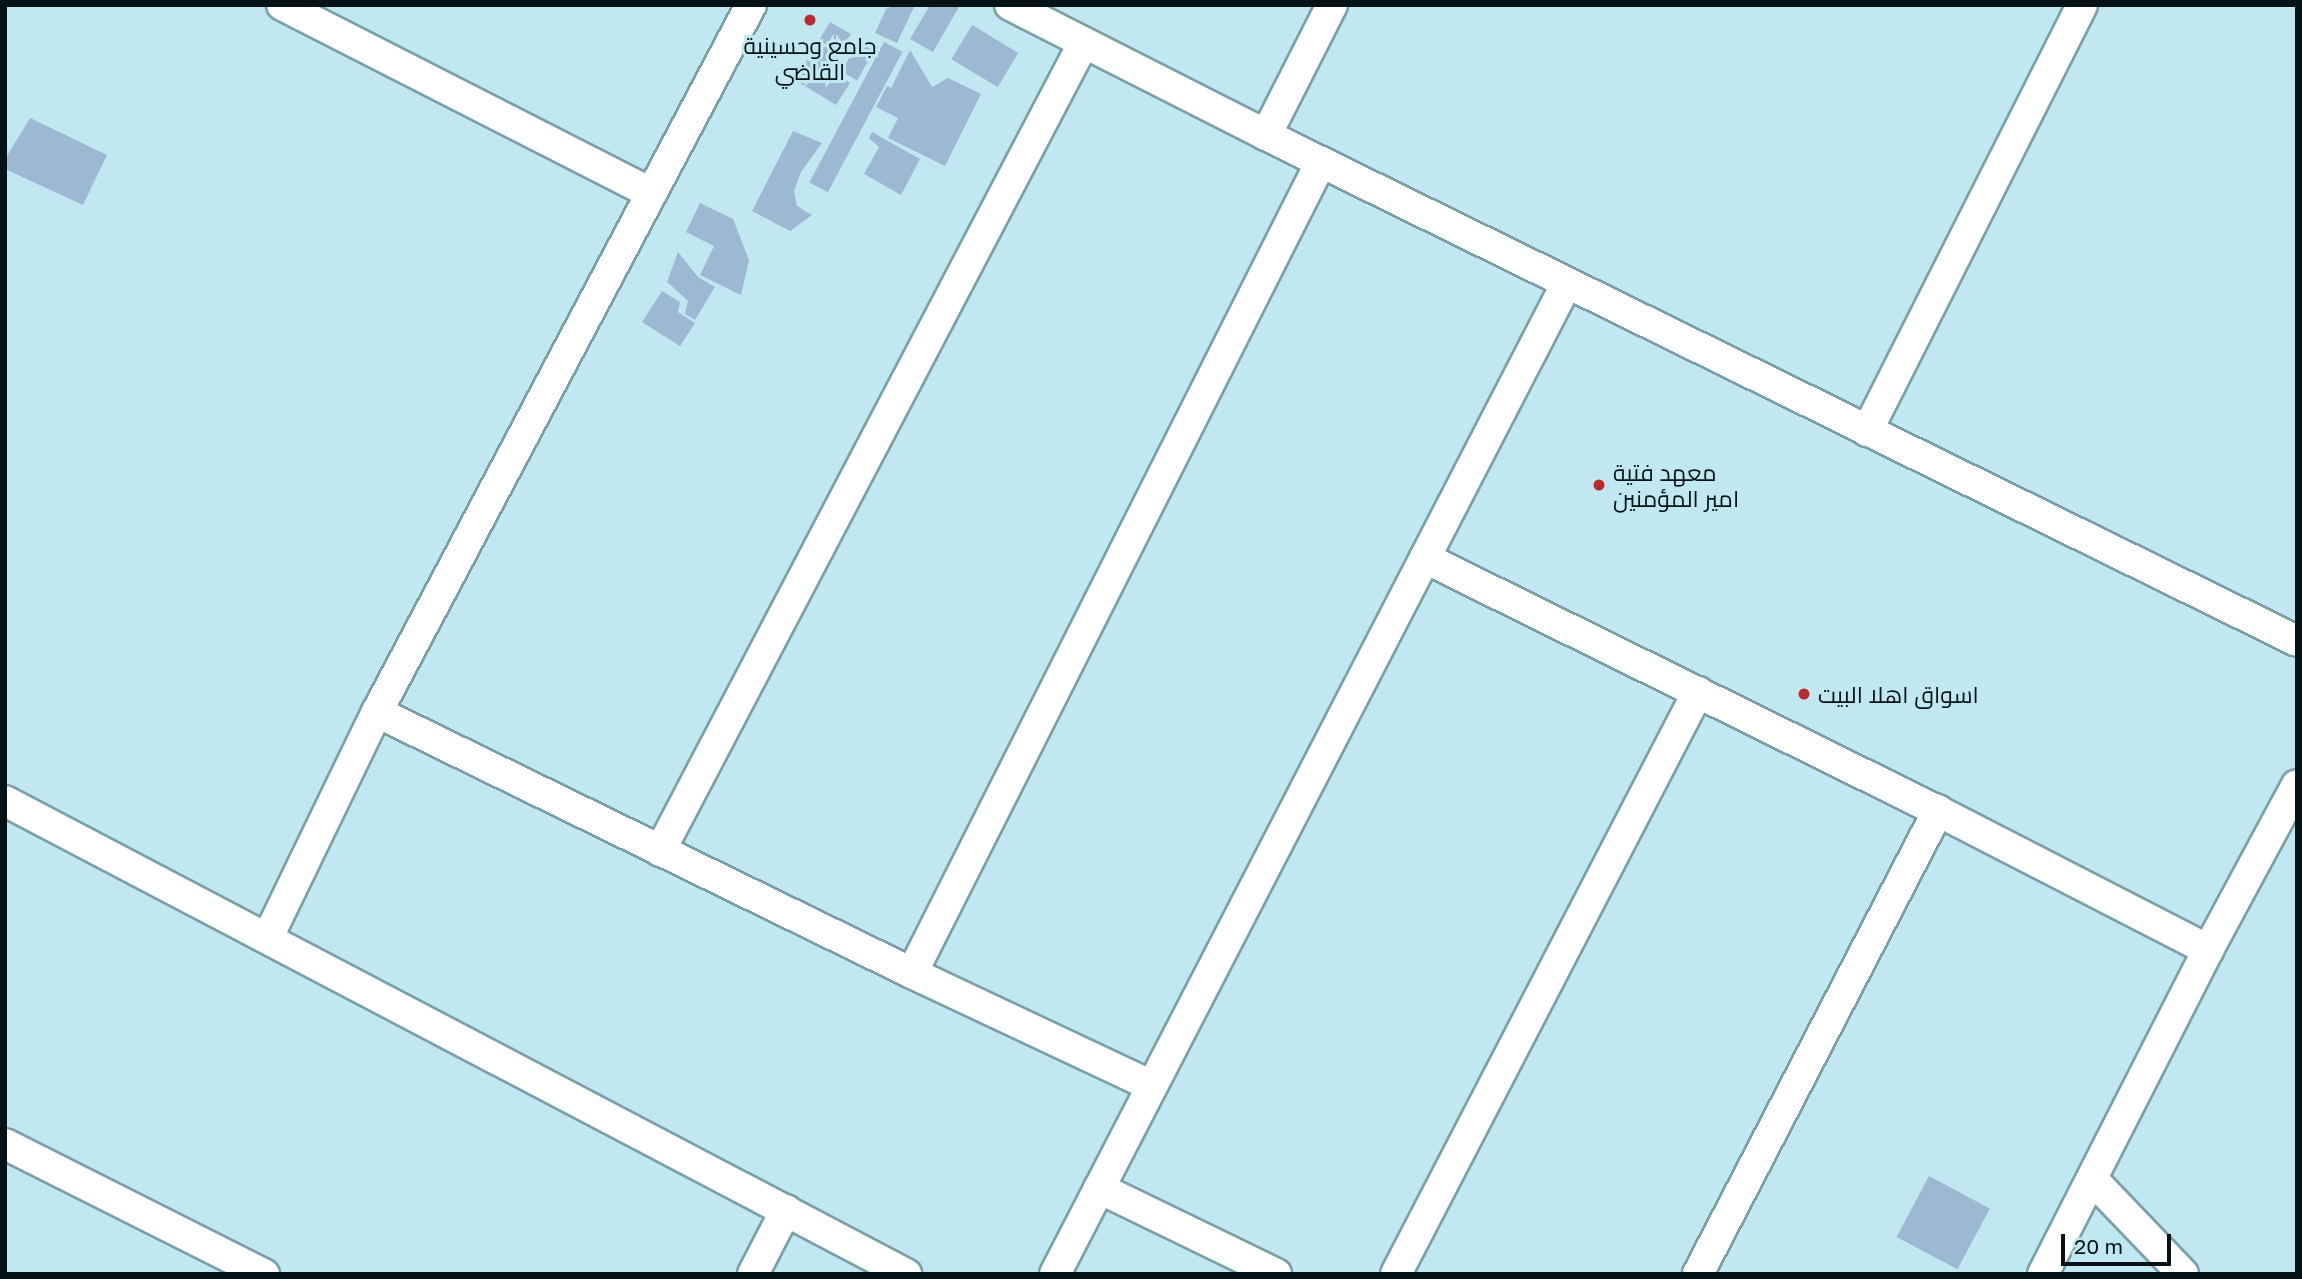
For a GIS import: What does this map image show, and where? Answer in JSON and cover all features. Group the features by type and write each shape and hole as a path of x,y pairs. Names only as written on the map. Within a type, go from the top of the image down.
{"street":[{"path":"282,5 652,193"},
{"path":"268,937 377,712 751,5"},
{"path":"1010,5 1266,135 2297,640"},
{"path":"1266,135 1332,5"},
{"path":"1867,431 2082,5"},
{"path":"660,851 1083,44"},
{"path":"912,973 1321,162"},
{"path":"1055,1274 1567,283"},
{"path":"1426,558 1938,811 2208,950"},
{"path":"1396,1274 1698,692"},
{"path":"377,712 912,973 1152,1086"},
{"path":"2043,1274 2208,950 2297,785"},
{"path":"5,801 906,1274"},
{"path":"1698,1274 1938,811"},
{"path":"5,1144 264,1274"},
{"path":"2092,1180 2183,1274"},
{"path":"1099,1188 1276,1274"},
{"path":"753,1274 786,1210"}],"building":[{"path":"895,5 915,5 897,43 875,33 886,9"},
{"path":"930,5 960,5 933,52 910,39"},
{"path":"830,22 851,34 829,69 850,83 836,105 795,80"},
{"path":"972,25 1018,53 998,87 951,59"},
{"path":"858,42 874,51 857,80 842,72"},
{"path":"884,42 903,52 828,192 809,182"},
{"path":"910,50 932,87 948,78 981,94 945,166 888,138 898,118 876,107 887,86 891,88"},
{"path":"30,118 107,155 83,205 5,169 5,159"},
{"path":"793,131 822,143 801,172 794,191 797,206 812,215 790,231 752,211"},
{"path":"872,132 920,159 901,195 864,174 879,147 869,138"},
{"path":"700,203 733,219 749,260 741,295 700,275 714,246 686,232"},
{"path":"678,252 698,277 715,287 695,320 685,314 688,301 667,282"},
{"path":"662,291 680,302 678,312 695,323 680,346 642,322"},
{"path":"1929,1176 1990,1208 1958,1269 1897,1237"}],"place":[{"name":"جامع وحسينية القاضي","path":"810,20"},
{"name":"معهد فتية امير المؤمنين","path":"1599,485"},
{"name":"اسواق اهلا البيت","path":"1804,694"}]}
